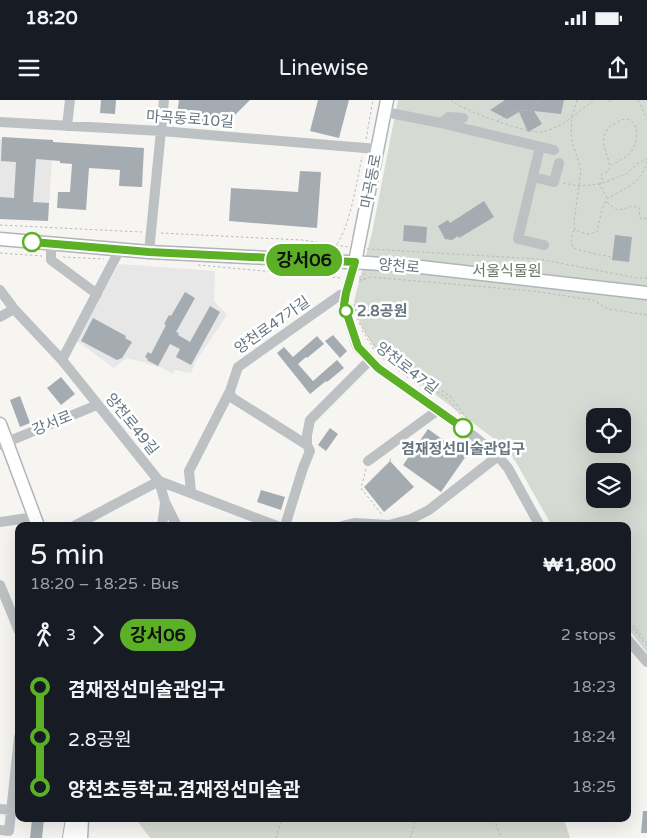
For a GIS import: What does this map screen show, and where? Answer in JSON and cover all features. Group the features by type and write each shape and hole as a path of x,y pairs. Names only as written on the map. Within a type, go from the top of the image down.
{"highway":[{"path":"70,838 73,822"}],"main road":[{"name":"마곡동로","path":"355,262 386,106"},
{"name":"양천로","path":"0,239 51,250 117,254 149,252 355,262 647,293"},
{"path":"0,424 3,443 37,522"},
{"path":"65,838 68,822"},
{"path":"81,838 82,822"}],"street":[{"path":"67,126 70,100"},
{"path":"149,252 164,100"},
{"path":"386,106 441,123 554,150"},
{"path":"441,123 449,117 463,118"},
{"name":"마곡동로10길","path":"0,122 161,131 377,149"},
{"path":"540,147 518,239 544,245"},
{"path":"533,177 554,182 559,163"},
{"path":"51,250 51,260 97,294"},
{"path":"62,360 117,254"},
{"name":"양천로47길","path":"355,262 354,281 346,293 344,305 358,347 378,368 475,437 498,456 508,468 538,522"},
{"name":"양천로49길","path":"0,290 14,309 62,360 159,481"},
{"name":"양천로47가길","path":"191,492 189,471 230,391 238,367 346,293"},
{"path":"0,317 14,309"},
{"path":"286,522 310,451 307,445 307,435 310,420 370,360"},
{"path":"230,391 231,398 307,445"},
{"name":"강서로","path":"3,443 97,405"},
{"name":"양천로47길","path":"368,461 438,410"},
{"path":"400,522 429,510 498,456"},
{"path":"159,481 175,522"},
{"path":"82,522 159,481 267,522"},
{"path":"163,522 166,502"},
{"path":"0,522 37,522"},
{"path":"0,585 5,609 15,625"},
{"path":"631,643 647,662"},
{"path":"0,830 9,831 15,774"},
{"path":"0,809 11,810"}],"path":[{"path":"332,261 333,248 337,245 345,230 373,100"},
{"path":"451,100 505,125 539,133 555,128 594,100"},
{"path":"498,122 514,110 532,111 538,100"},
{"path":"577,100 572,116 571,129 572,142 581,169 574,230 570,242 573,248 611,257"},
{"path":"638,100 647,119"},
{"path":"608,198 600,184 601,175 609,171 611,165 605,149 604,139 607,130 622,120 627,119 633,123 636,131 638,137 636,144 630,153 611,165"},
{"path":"554,182 579,186 600,184 626,174 637,164 647,160"},
{"path":"574,230 587,234 597,232 608,198 640,178 645,170 647,160"},
{"path":"606,201 614,208 620,210 635,206 639,207 640,218 647,219"},
{"path":"0,225 302,240 380,250 540,259 637,278 647,278"},
{"path":"0,253 51,250 117,254"},
{"path":"193,264 332,277 354,281 370,277"},
{"path":"354,281 370,277 533,291 593,300 608,309 647,315"},
{"path":"354,304 360,324 378,351 415,381 437,387 451,397 470,424"},
{"path":"492,439 506,449 514,461"},
{"path":"368,461 361,488 387,522"},
{"path":"631,626 635,627 647,643"},
{"path":"631,627 647,646"},
{"path":"276,838 281,822"},
{"path":"410,838 414,822"},
{"path":"495,822 501,838"}],"shaded area":[{"path":"0,139 53,140 48,221 0,219"},
{"path":"119,264 215,271 214,301 227,315 196,361 191,373 175,370 173,374 162,368 126,358 114,368 77,341"}],"green space":[{"name":"서울식물원","path":"398,100 647,100 647,653 631,632 631,522 550,522 509,450 376,350 360,324 354,301 372,233"},
{"path":"138,822 565,822 570,838 150,838"}],"building":[{"path":"101,100 116,100 115,114 100,113"},
{"path":"179,100 250,100 227,123 176,121"},
{"path":"318,100 349,100 339,138 310,131"},
{"path":"505,100 564,100 561,114 534,111 542,124 528,132 519,112 507,119 490,110"},
{"path":"2,137 144,148 142,187 119,186 120,170 89,168 86,210 57,208 58,192 70,192 72,164 36,159 33,202 49,203 48,221 0,219 0,197 14,198 16,162 1,161"},
{"path":"300,171 321,172 317,228 229,221 231,188 298,192"},
{"path":"484,201 494,217 459,238 458,236 452,240 445,239 438,226 448,220 450,223"},
{"path":"404,225 427,227 426,243 403,241"},
{"path":"615,235 632,237 629,262 612,260"},
{"path":"185,292 195,298 176,332 190,342 210,306 220,312 191,365 176,357 180,349 170,344 158,366 145,357 148,352 151,354 166,325 164,324"},
{"path":"93,318 126,336 125,338 132,342 122,358 117,360 81,341"},
{"path":"333,335 347,351 340,358 325,341"},
{"path":"317,336 324,344 298,364 313,381 337,360 344,368 310,394 277,353 284,347 293,357"},
{"path":"61,377 75,394 61,405 47,388"},
{"path":"20,396 30,423 20,427 10,400"},
{"path":"330,428 338,434 326,451 318,445"},
{"path":"428,429 466,456 441,492 403,465"},
{"path":"390,461 414,487 384,512 364,487"},
{"path":"261,490 285,497 281,510 257,502"},
{"path":"643,811 647,811 647,833 641,833"},
{"path":"32,822 44,822 42,838 30,838"}],"bus line":[{"name":"강서06","path":"32,242 149,252 355,262 344,305 358,347 378,368 463,428"}],"place":[{"name":"2.8공원","path":"346,311"},
{"name":"겸재정선미술관입구","path":"463,428"}]}
